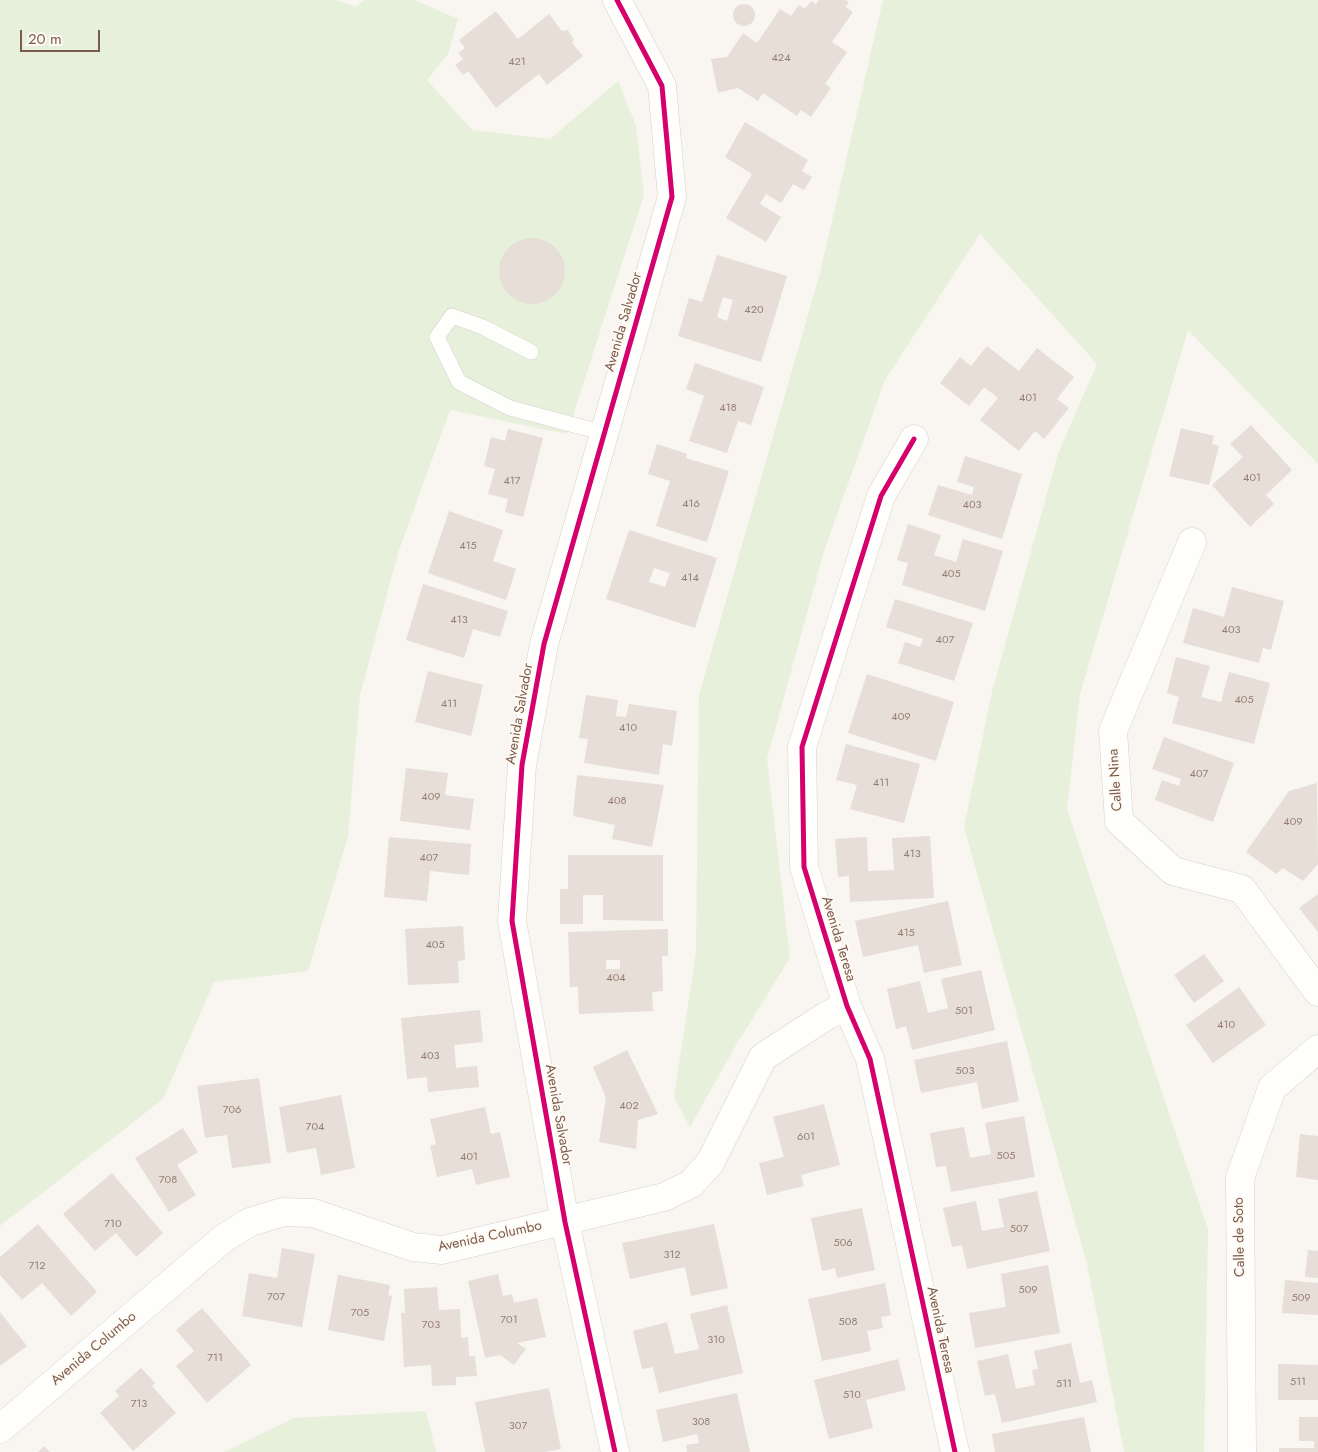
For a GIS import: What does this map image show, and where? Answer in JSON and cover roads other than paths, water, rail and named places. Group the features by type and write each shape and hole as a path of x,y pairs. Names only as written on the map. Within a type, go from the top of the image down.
{"street":[{"name":"Avenida Salvador","path":"615,1452 565,1222 512,921 522,765 544,644 672,197 662,86 617,0"},
{"name":"Avenida Teresa","path":"914,439 881,496 802,747 804,867 847,1006 870,1059 955,1452"},
{"name":"Calle Nina","path":"1192,542 1113,731 1119,821 1172,871 1242,889 1318,992"},
{"name":"Avenida Columbo","path":"0,1429 224,1238 250,1222 283,1212 313,1213 412,1247 442,1250 664,1197 692,1184 710,1164 763,1057 826,1016 847,1006"},
{"name":"Calle de Soto","path":"1242,1452 1240,1178 1272,1088 1318,1049"}],"lane":[{"path":"531,352 483,327 452,316 437,337 459,382 510,408 604,433"}]}
